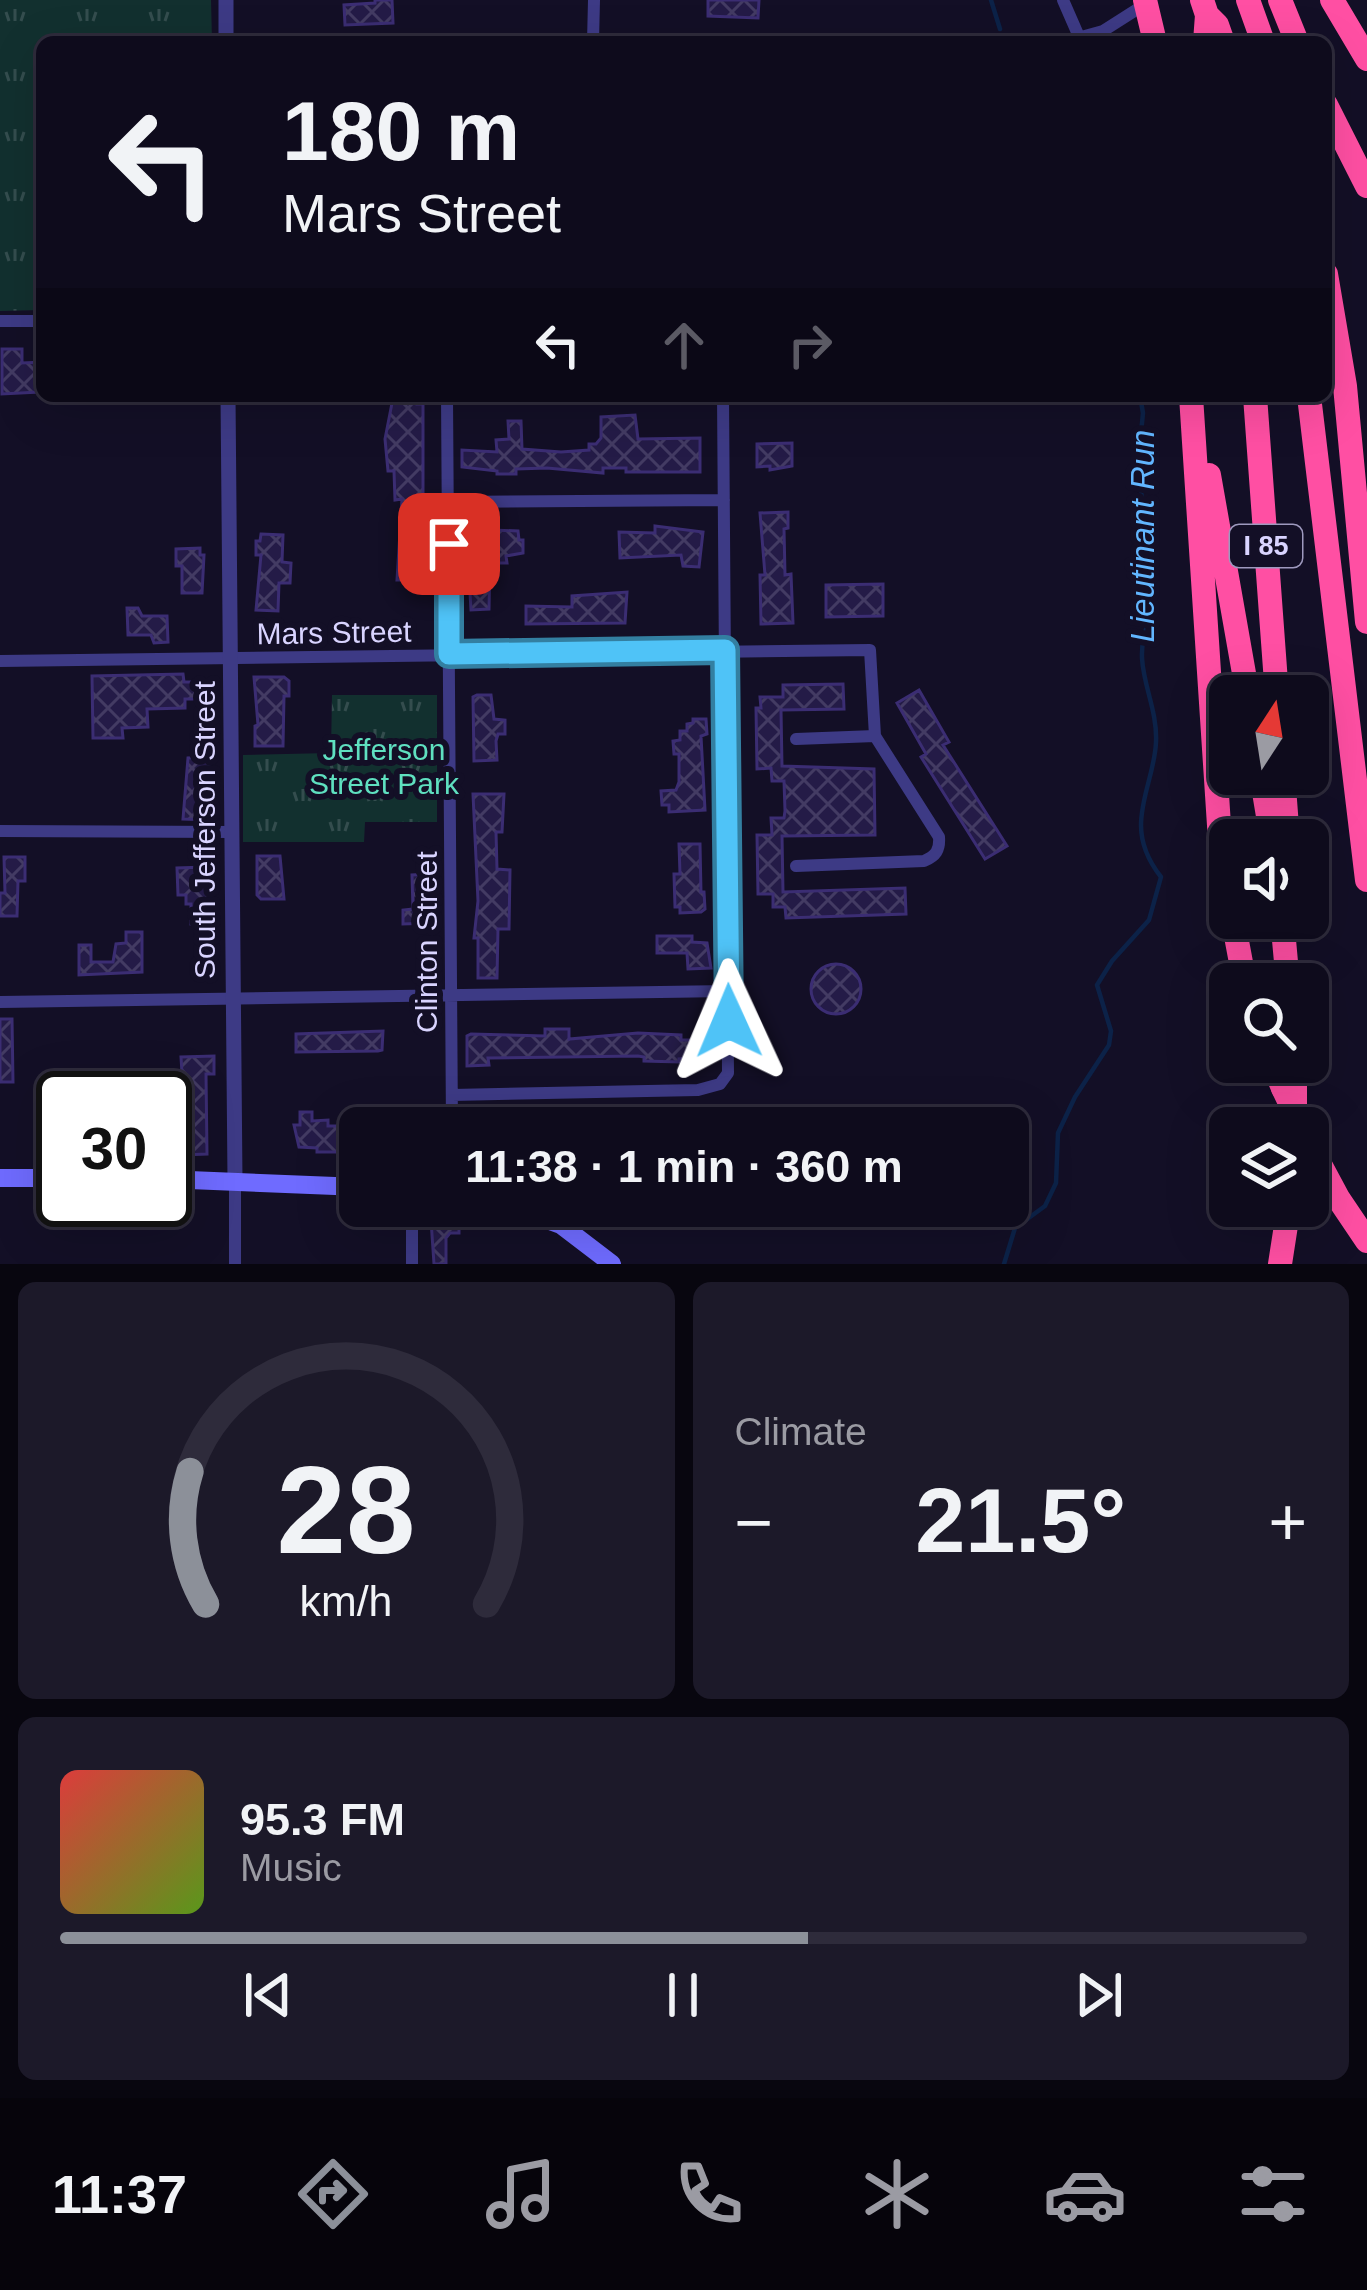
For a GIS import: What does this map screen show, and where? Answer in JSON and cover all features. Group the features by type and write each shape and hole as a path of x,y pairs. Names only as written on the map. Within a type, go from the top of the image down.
{"highway":[{"path":"1148,0 1154,36"},
{"path":"1248,0 1261,36"},
{"path":"1280,0 1295,36"},
{"path":"1332,0 1367,59"},
{"path":"1347,0 1367,30"},
{"path":"1204,8 1221,36"},
{"path":"1332,117 1367,186"},
{"path":"1332,309 1345,386 1367,622"},
{"path":"1193,402 1221,856 1241,963"},
{"path":"1194,402 1244,675"},
{"name":"I 85","path":"1255,402 1275,675"},
{"path":"1310,402 1367,880"},
{"path":"1329,1180 1367,1241"},
{"path":"1280,1264 1286,1227"}],"main road":[{"path":"0,1178 36,1178"},
{"path":"192,1179 339,1186"},
{"path":"564,1227 612,1264"}],"street":[{"path":"226,0 226,36"},
{"path":"593,36 594,0"},
{"path":"1063,0 1079,36"},
{"path":"1087,36 1123,21 1148,0"},
{"path":"0,321 36,321"},
{"name":"South Jefferson Street","path":"228,402 235,1264"},
{"name":"Clinton Street","path":"447,402 452,1107"},
{"path":"452,1095 698,1090 720,1084 730,1065 723,402"},
{"path":"449,502 724,500"},
{"name":"Mars Street","path":"0,662 870,650 875,736"},
{"path":"796,739 875,736 939,837 937,853 924,861 796,866"},
{"path":"0,830 232,832"},
{"path":"0,1001 728,991"},
{"path":"412,1227 412,1264"}],"green space":[{"path":"0,0 211,0 212,36 36,36 36,310 0,311"},
{"name":"Jefferson Street Park","path":"332,695 437,695 437,822 365,822 364,842 243,842 243,755 331,753"}],"building":[{"path":"392,0 393,23 345,25 344,5"},
{"path":"708,0 759,0 758,18 708,16"},
{"path":"2,349 22,349 22,363 36,362 36,392 2,394"},
{"path":"392,402 423,404 423,512 428,512 424,550 419,550 419,580 397,580 402,499 395,500 394,471 388,471 385,439"},
{"path":"635,415 638,439 700,438 700,472 547,468 497,474 462,467 462,450 497,452 496,440 509,439 508,421 521,421 522,449 561,452 589,450 589,444 596,444 601,438 601,417"},
{"path":"792,443 792,466 757,467 757,444"},
{"path":"788,512 785,575 791,574 793,623 761,624 760,575 765,575 760,513"},
{"path":"655,526 703,532 699,567 683,566 681,555 620,558 619,532 655,533"},
{"path":"470,529 518,531 523,540 523,553 506,556 507,563 490,563 489,609 471,610 476,560 471,561"},
{"path":"261,534 283,535 282,562 291,563 290,583 279,583 278,611 256,610 261,555 256,555 256,541"},
{"path":"200,548 204,555 202,593 182,593 182,566 176,566 176,549"},
{"path":"883,584 883,616 826,617 826,585"},
{"path":"627,592 625,623 526,624 526,606 572,607 572,596"},
{"path":"127,608 138,608 142,616 167,616 168,642 154,643 151,635 128,635"},
{"path":"183,674 184,682 198,682 199,699 185,699 185,708 147,709 148,727 122,728 123,738 93,738 92,676"},
{"path":"254,677 289,681 289,696 284,696 283,746 255,746"},
{"path":"843,684 844,709 781,710 782,766 874,769 875,835 782,836 783,892 905,888 906,914 786,918 785,907 773,907 773,894 758,894 757,835 772,835 771,818 784,818 785,811 784,781 772,781 771,768 757,769 756,708 761,708 760,697 783,697 783,685"},
{"path":"919,690 949,742 943,745 1007,846 985,859 921,757 926,754 897,703"},
{"path":"491,695 494,719 505,720 505,734 498,734 496,741 497,760 474,761 473,697"},
{"path":"693,719 706,719 707,734 701,736 705,810 669,812 669,805 662,805 661,791 676,790 679,782 679,754 674,754 673,741 680,740 680,731 687,731"},
{"path":"205,757 211,820 183,819 188,758"},
{"path":"473,794 504,794 502,832 496,832 497,869 510,870 509,929 498,929 497,978 478,978"},
{"path":"679,844 700,844 705,909 701,912 680,913 680,907 675,907"},
{"path":"257,856 280,856 284,899 257,895"},
{"path":"4,857 25,857 25,881 18,881 17,916 0,916"},
{"path":"206,867 208,918 202,918 202,924 191,924 191,904 186,904 186,895 178,895 177,868"},
{"path":"431,874 432,923 403,924 403,910 413,909 412,875"},
{"path":"126,932 142,932 142,972 79,975 79,945 91,945 91,962 113,962 116,944 126,943"},
{"path":"657,936 692,936 692,942 707,943 711,968 688,969 687,953 657,953"},
{"path":"836,964 854,971 861,989 854,1007 836,1014 818,1007 811,989 818,971"},
{"path":"0,1019 12,1019 13,1082 0,1082"},
{"path":"545,1029 569,1029 569,1039 681,1035 681,1040 703,1040 703,1057 679,1062 644,1061 638,1056 488,1058 489,1065 467,1066 467,1036 471,1034 545,1036"},
{"path":"383,1031 382,1050 378,1051 296,1052 296,1034"},
{"path":"214,1056 214,1074 206,1074 207,1154 192,1155 192,1071 182,1071 181,1057"},
{"path":"300,1112 312,1112 312,1121 328,1120 328,1126 339,1126 339,1152 299,1147 294,1125 300,1125"},
{"path":"431,1227 459,1227 459,1233 446,1238 446,1264 434,1264"}],"waterway":[{"name":"Lieutinant Run","path":"991,0 1000,29"},
{"name":"Lieutinant Run","path":"1004,1264 1015,1228 1045,1206 1056,1183 1058,1133 1109,1045 1111,1031 1097,985 1149,920 1161,877 1147,853 1141,825 1156,742 1142,653 1149,622 1139,453 1141,402"}],"route":[{"path":"449,544 449,654 725,650 729,1021"}]}
